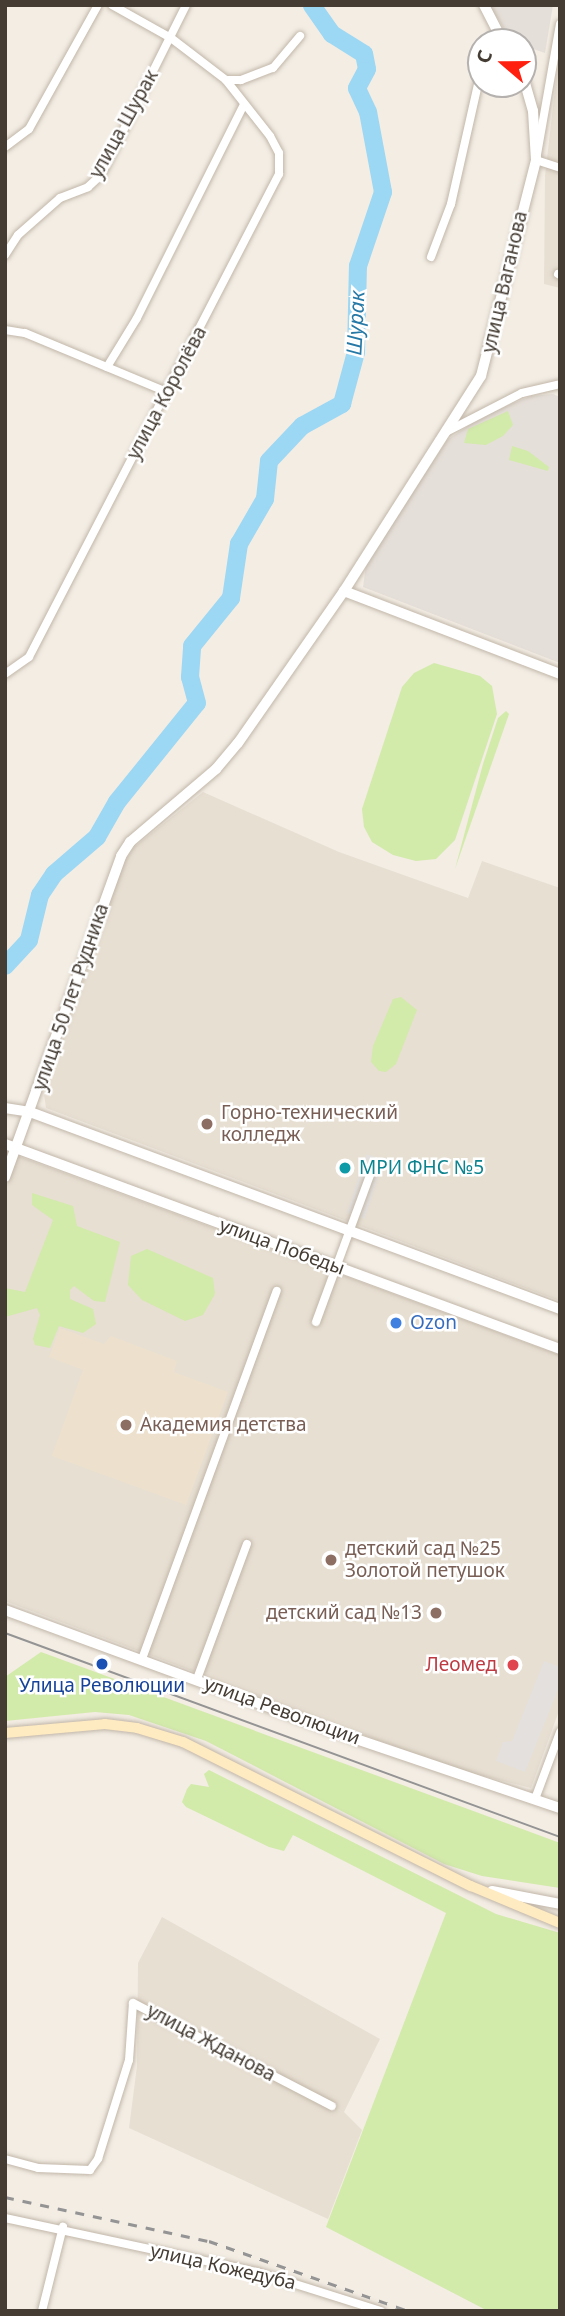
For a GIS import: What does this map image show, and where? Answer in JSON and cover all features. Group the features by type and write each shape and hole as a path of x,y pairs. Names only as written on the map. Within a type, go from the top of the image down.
{"main road":[{"path":"5,1733 105,1724 183,1742 471,1886 560,1923"}],"street":[{"path":"5,147 29,129 99,5"},
{"path":"112,5 171,38 226,80 241,80 273,68 300,36"},
{"name":"улица Шурак","path":"5,255 18,235 60,198 88,187 101,175 186,5"},
{"path":"484,5 491,28"},
{"name":"улица Ваганова","path":"344,591 489,358 507,262 536,160 560,24"},
{"name":"улица Королёва","path":"5,674 29,657 279,174 279,153 226,80"},
{"path":"431,257 451,204 475,98"},
{"name":"улица Ваганова","path":"529,98 533,111 536,160"},
{"path":"107,367 137,318 244,104"},
{"path":"536,160 560,168"},
{"path":"5,330 107,367 167,393"},
{"path":"443,434 522,393 560,384"},
{"path":"344,591 560,674"},
{"name":"улица 50 лет Рудника","path":"5,1177 121,856 149,825 216,769 238,743 344,591"},
{"name":"улица Победы","path":"5,1108 30,1112 560,1309"},
{"name":"улица Победы","path":"5,1144 15,1150 560,1349"},
{"path":"316,1322 370,1175"},
{"path":"142,1659 277,1291"},
{"path":"197,1679 247,1544"},
{"name":"улица Революции","path":"5,1610 560,1808"},
{"path":"536,1799 560,1732"},
{"path":"471,1886 560,1904"},
{"name":"улица Жданова","path":"5,2159 38,2168 90,2170 98,2159 129,2060 134,2003 332,2106"},
{"name":"улица Кожедуба","path":"5,2218 63,2227 162,2255 257,2272 381,2311"},
{"path":"41,2311 63,2227"}],"shaded area":[{"path":"489,5 553,5 545,53 537,50 537,28 504,28"},
{"path":"560,46 560,288 544,284 545,176"},
{"path":"553,394 560,397 560,663 363,587 366,565 447,440 483,416 531,396"},
{"path":"203,792 339,852 468,898 482,861 560,888 560,1301 46,1108 44,1094 124,862 133,848"},
{"path":"366,1154 384,1160 365,1219 347,1213"},
{"path":"18,1156 560,1355 560,1708 531,1788 455,1769 5,1601 5,1190"},
{"path":"60,1328 104,1344 111,1336 177,1361 174,1372 228,1392 186,1505 52,1456 83,1370 49,1357"},
{"path":"544,1661 560,1667 560,1685 525,1772 496,1761 503,1742 512,1741"},
{"path":"162,1917 380,2039 344,2112 362,2130 328,2219 129,2128 137,2066 138,1963"}],"green space":[{"path":"508,411 513,425 503,436 486,445 464,443 468,429"},
{"path":"512,446 528,451 549,467 548,471 509,460"},
{"path":"434,663 480,676 492,686 497,714 455,840 436,859 416,861 393,855 372,842 364,827 362,809 402,687 414,673"},
{"path":"506,711 509,714 455,869 483,764 498,718"},
{"path":"401,997 417,1010 396,1064 386,1072 379,1071 371,1062 373,1046 393,999"},
{"path":"32,1193 73,1206 77,1226 120,1242 105,1302 94,1301 74,1286 70,1290 70,1299 93,1309 96,1324 83,1333 59,1326 50,1348 35,1345 33,1339 40,1315 37,1308 5,1317 5,1288 25,1292 53,1220 32,1205"},
{"path":"147,1249 213,1278 215,1294 203,1315 185,1321 142,1300 128,1285 131,1256"},
{"path":"41,1652 560,1843 560,1888 482,1876 444,1864 206,1741 129,1715 95,1712 5,1721 5,1677"},
{"path":"209,1770 496,1914 560,1933 560,2311 488,2311 326,2227 446,1913 293,1835 284,1851 269,1847 186,1807 182,1802 191,1784 209,1787 204,1774"}],"waterway":[{"name":"Шурак","path":"5,966 29,940 40,895 54,874 97,837 117,802 197,703 190,677 192,646 231,598 239,544 265,499 269,461 302,426 342,404 356,352 358,266 383,192 368,112 357,88 367,69 364,54 332,34 312,5"}],"tram line":[{"path":"5,1633 560,1837"}],"railway":[{"path":"5,2197 209,2241 409,2311"}],"place":[{"name":"Горно-технический колледж","path":"207,1124"},
{"name":"МРИ ФНС №5","path":"345,1168"},
{"name":"Ozon","path":"396,1323"},
{"name":"Академия детства","path":"126,1425"},
{"name":"детский сад №25 Золотой петушок","path":"331,1560"},
{"name":"детский сад №13","path":"436,1613"},
{"name":"Улица Революции","path":"102,1664"},
{"name":"Леомед","path":"513,1665"}]}
